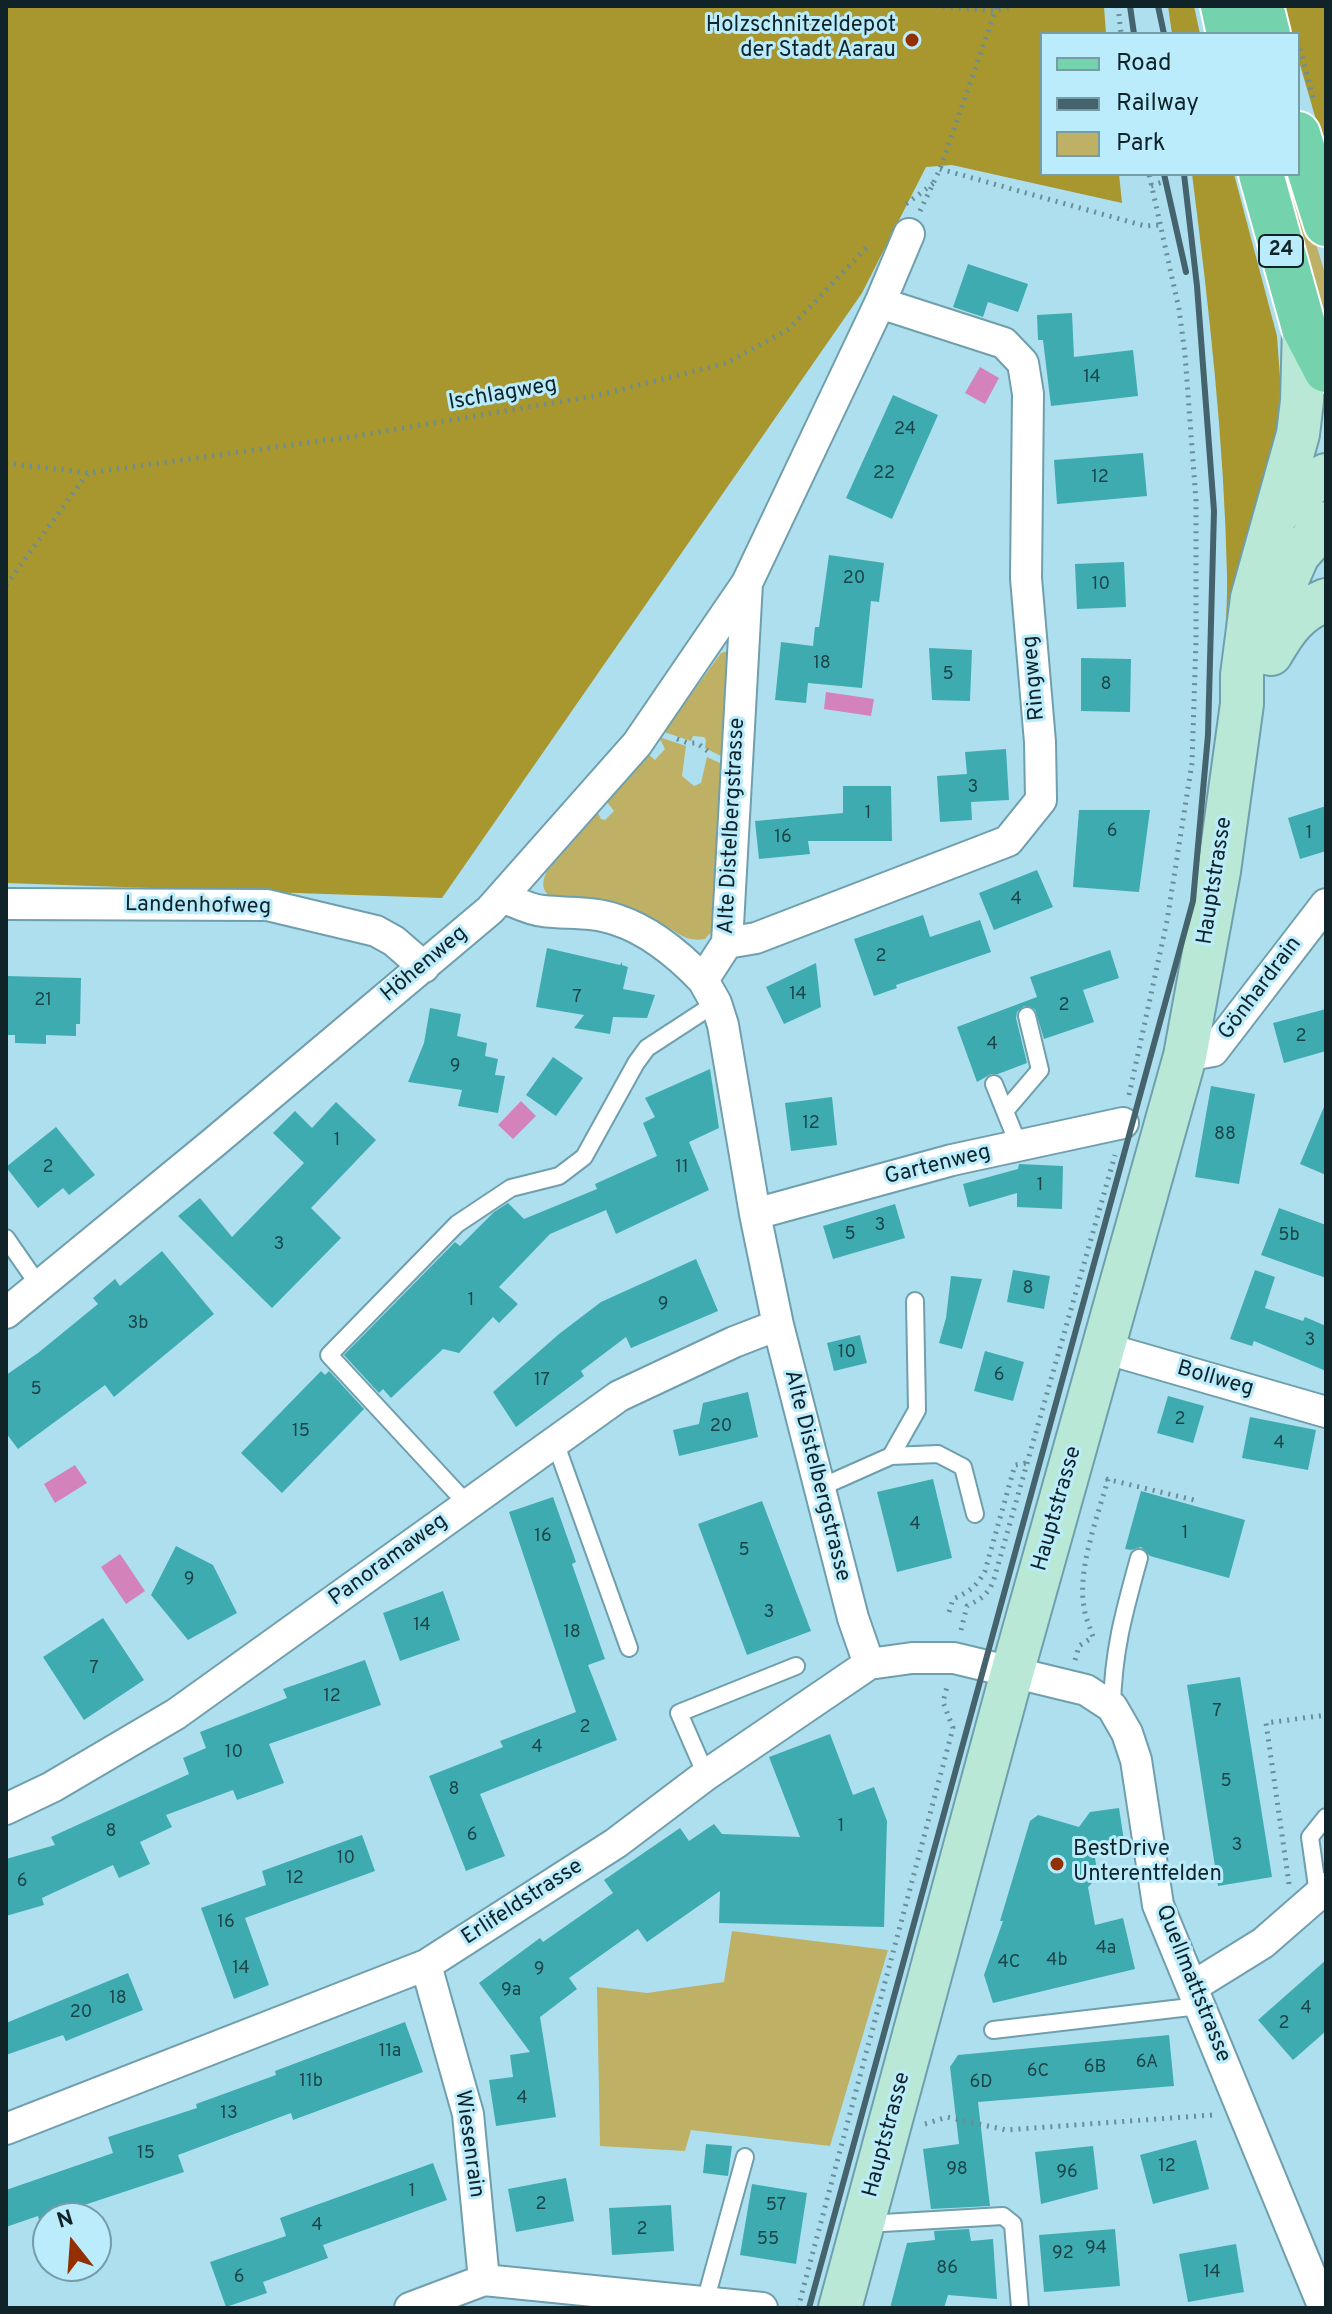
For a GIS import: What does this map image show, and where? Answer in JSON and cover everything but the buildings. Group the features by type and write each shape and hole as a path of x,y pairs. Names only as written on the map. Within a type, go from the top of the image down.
{"main road":[{"path":"1223,6 1229,32"},
{"path":"1261,6 1268,32"},
{"name":"24","path":"1308,125 1326,224"},
{"name":"24","path":"1262,176 1304,328 1326,370"},
{"path":"1242,704 1242,675 1252,598 1299,423 1304,328"},
{"path":"1277,514 1326,475"},
{"path":"1242,704 1285,581 1298,555 1326,523"},
{"path":"1242,704 1280,639 1304,609 1326,600"},
{"name":"Hauptstrasse","path":"840,2308 1012,1673 1185,1056 1219,871 1242,704"}],"street":[{"name":"Alte Distelbergstrasse","path":"869,1664 853,1618 778,1325 755,1214 723,1025 709,992 727,943 747,583 880,303 906,220"},
{"name":"Ringweg","path":"727,943 756,938 1008,841 1041,800 1040,742 1026,578 1028,394 1023,363 1004,343 880,303"},
{"name":"Höhenweg","path":"6,1313 424,967 502,897 637,744 747,583"},
{"path":"502,897 540,911 578,912 617,919 679,955 709,992"},
{"name":"Landenhofweg","path":"6,904 267,905 376,931 394,941 424,967"},
{"name":"Gönhardrain","path":"1185,1056 1213,1051 1326,904"},
{"name":"Gartenweg","path":"755,1214 952,1160 1123,1123"},
{"name":"Panoramaweg","path":"6,1809 52,1787 176,1714 619,1396 734,1342 778,1325"},
{"name":"Bollweg","path":"1104,1348 1326,1412"},
{"name":"Erlifeldstrasse","path":"6,2129 426,1965 616,1843 706,1775 869,1664 912,1658 954,1658 1012,1673"},
{"path":"1012,1673 1086,1690 1112,1707"},
{"name":"Quellmattstrasse","path":"1112,1707 1127,1733 1136,1760 1158,1905 1324,2308"},
{"path":"1196,1997 1322,1891"},
{"name":"Wiesenrain","path":"426,1965 468,2114 484,2280"},
{"path":"410,2308 484,2280 762,2308"}],"lane":[{"path":"468,1505 329,1355 457,1224 511,1188 559,1176 584,1157 647,1048 709,992"},
{"path":"1005,1111 1040,1070 1027,1016"},
{"path":"994,1084 1019,1146"},
{"path":"6,1238 40,1287"},
{"path":"891,1456 917,1410 915,1301"},
{"path":"555,1442 629,1648"},
{"path":"819,1488 891,1456 938,1454 963,1467 975,1514"},
{"path":"1112,1707 1113,1664 1139,1558"},
{"path":"706,1775 679,1713 796,1666"},
{"path":"1322,1891 1310,1837 1326,1817"},
{"path":"993,2030 1196,1997"},
{"path":"705,2302 745,2157"},
{"path":"864,2224 1003,2216 1013,2224 1020,2308"}],"path":[{"path":"935,6 1014,6"},
{"path":"1118,6 1121,32"},
{"path":"906,220 934,183 940,169 996,8"},
{"path":"1300,59 1308,125"},
{"path":"940,169 1145,226 1159,225"},
{"path":"1027,1463 1015,1465 1002,1519 980,1582 971,1591 953,1599 949,1612 983,1598 990,1589 1080,1285 1123,1123 1167,921 1193,748 1196,517 1189,390 1179,309 1149,176"},
{"path":"1151,186 1171,179"},
{"path":"906,220 934,183"},
{"name":"Ischlagweg","path":"6,463 88,473 356,436 595,396 727,363 789,329 857,260 875,237"},
{"path":"6,585 88,473"},
{"path":"1097,1477 1194,1500"},
{"path":"1085,1642 1093,1637 1082,1596 1085,1569 1108,1479"},
{"path":"798,2308 953,1728 943,1702 967,1606"},
{"path":"1294,1916 1266,1723 1326,1715"},
{"path":"889,2129 911,2129 947,2117 1006,2130 1244,2112"}],"green space":[{"path":"1282,176 1296,176 1326,277 1326,336"},
{"path":"728,651 723,757 705,748 704,737 693,736 691,741 664,732 721,653"},
{"path":"659,737 686,746 682,776 694,786 701,783 707,757 722,764 715,928 705,939 686,938 647,917 620,908 550,897 544,888 547,871 598,813 605,820 614,811 607,802 648,754 655,760 665,749"},
{"path":"732,1931 888,1950 830,2146 691,2130 685,2151 600,2146 597,1987 647,1993 724,1982"}],"shaded area":[{"path":"6,6 1104,6 1106,32 1040,32 1040,176 1119,176 1122,203 952,165 926,167 862,293 442,898 6,883"},
{"path":"1168,6 1194,6 1200,32 1172,32"},
{"path":"1283,6 1326,6 1326,154 1300,65 1300,32 1290,32"},
{"path":"1192,176 1235,176 1277,336 1282,406 1262,486 1221,690 1227,588 1223,474 1210,324"},
{"path":"980,367 999,378 985,404 965,393"},
{"path":"826,692 874,699 871,716 824,709"},
{"path":"521,1101 536,1116 513,1139 498,1125"},
{"path":"75,1465 87,1483 55,1503 44,1484"},
{"path":"120,1554 145,1591 126,1604 101,1567"}],"railway":[{"path":"1130,6 1134,32"},
{"path":"1158,6 1164,32"},
{"path":"1164,176 1186,272"},
{"path":"809,2308 1193,901 1208,735 1214,511 1197,286 1184,176"}],"place":[{"name":"Holzschnitzeldepot der Stadt Aarau","path":"912,40"},
{"name":"BestDrive Unterentfelden","path":"1057,1864"}]}
